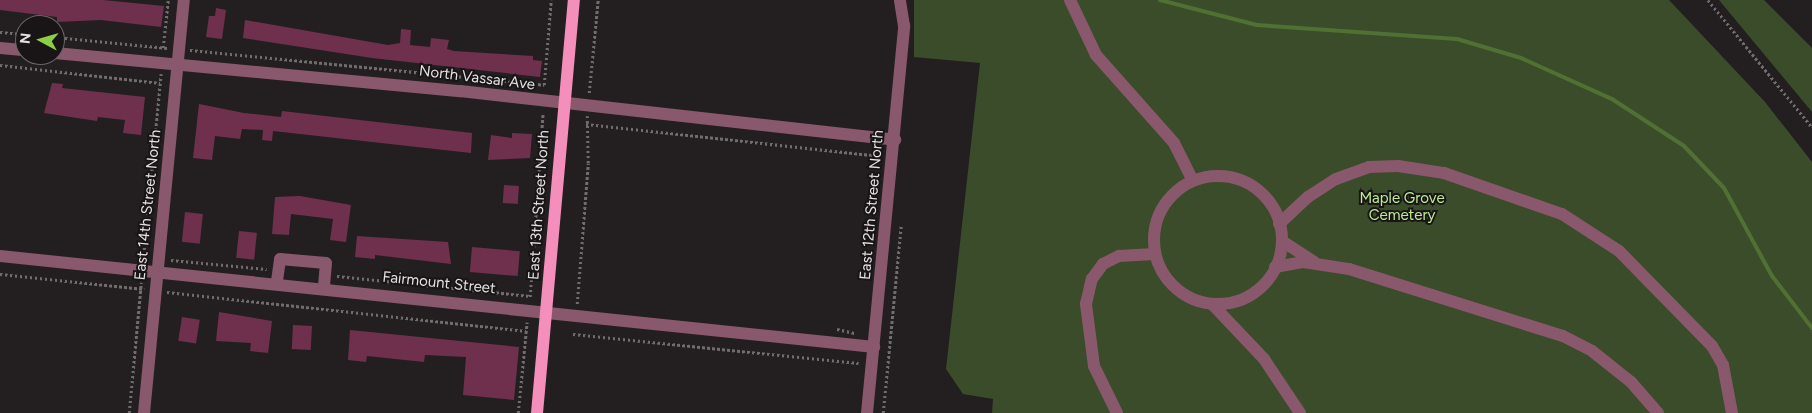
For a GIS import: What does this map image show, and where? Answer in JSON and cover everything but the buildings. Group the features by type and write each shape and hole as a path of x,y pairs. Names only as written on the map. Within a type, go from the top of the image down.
{"main road":[{"name":"East 13th Street North","path":"537,413 547,313 563,105 574,0"}],"street":[{"name":"East 14th Street North","path":"144,413 184,0"},
{"name":"East 12th Street North","path":"867,413 895,140 904,26 900,0"},
{"path":"1070,0 1096,55 1174,143 1193,181"},
{"path":"0,48 15,49"},
{"name":"North Vassar Ave","path":"65,54 162,62 895,140"},
{"path":"1279,224 1308,197 1336,179 1369,167 1398,166 1444,173 1562,214 1618,251 1712,346 1723,365 1732,413"},
{"path":"1233,177 1252,185 1267,199 1279,224 1282,241 1275,267 1258,290 1241,301 1212,304 1179,292 1164,275 1155,254 1154,232 1160,211 1174,193 1193,181 1233,177"},
{"path":"1282,241 1318,264 1563,336 1592,351 1631,382 1658,413"},
{"path":"1117,413 1094,366 1086,304 1092,279 1104,264 1118,256 1155,254"},
{"name":"Fairmount Street","path":"0,256 278,282 529,309 547,313 874,346"},
{"path":"278,282 280,259 326,263 324,287"},
{"path":"1275,267 1318,264"},
{"path":"1212,304 1264,359 1300,413"}],"path":[{"path":"129,413 168,0"},
{"path":"518,413 529,309 551,0"},
{"path":"576,303 588,163 586,124 598,0"},
{"path":"1708,0 1812,127"},
{"path":"0,32 15,33"},
{"path":"65,38 544,85"},
{"path":"0,65 160,83"},
{"path":"586,124 880,156"},
{"path":"883,413 901,225"},
{"path":"0,274 526,331"},
{"path":"573,334 859,363"}],"green space":[{"name":"Maple Grove Cemetery","path":"914,0 1669,0 1765,102 1812,162 1812,413 992,413 993,399 963,394 946,369 980,63 914,57"},
{"path":"1719,0 1764,0 1812,48 1812,112"}],"waterway":[{"path":"1160,0 1257,25 1457,39 1521,58 1612,99 1684,146 1724,188 1772,276 1812,328"}]}
